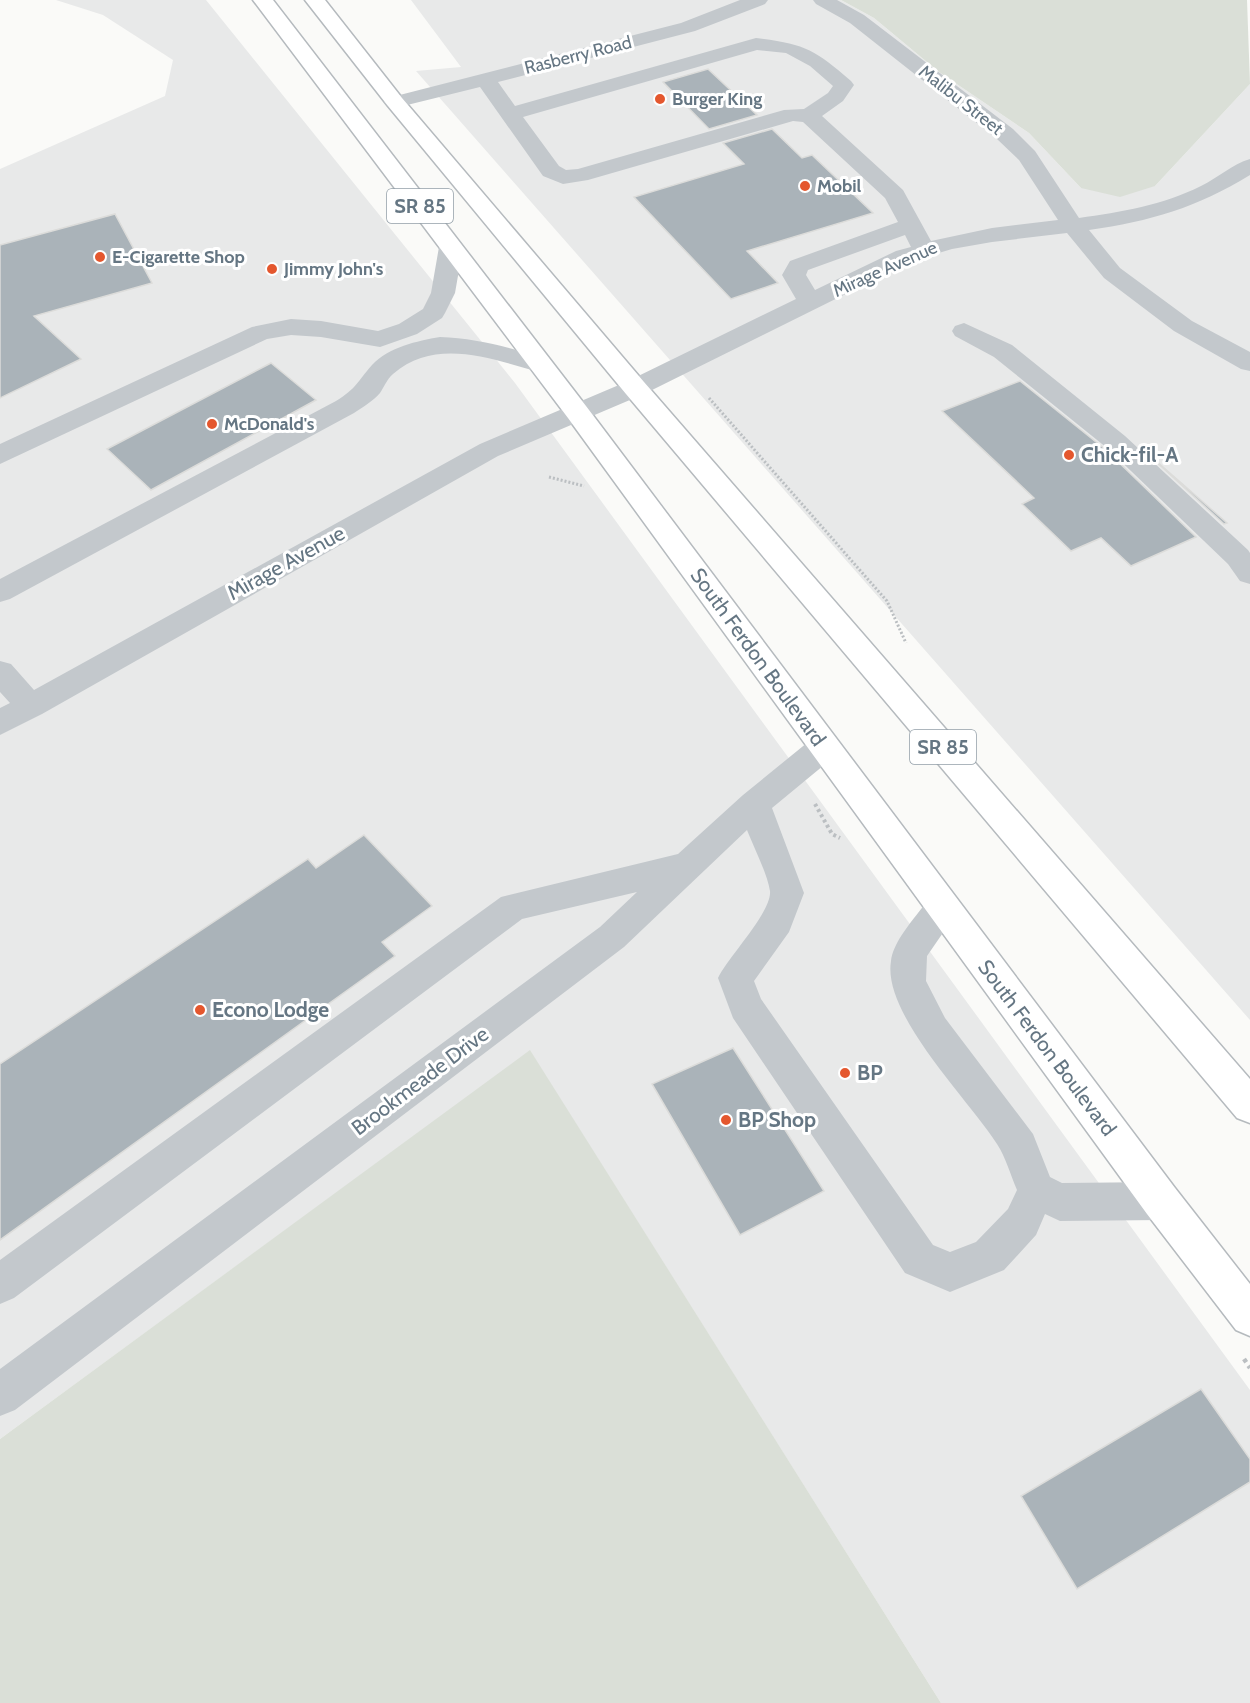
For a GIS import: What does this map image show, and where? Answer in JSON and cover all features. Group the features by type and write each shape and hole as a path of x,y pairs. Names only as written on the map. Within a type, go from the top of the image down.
{"main road":[{"name":"South Ferdon Boulevard","path":"263,0 577,412 1161,1201 1250,1316"},
{"name":"SR 85","path":"315,0 395,102 635,387 1250,1106"}],"street":[{"name":"Rasberry Road","path":"395,102 688,27 758,0"},
{"name":"Malibu Street","path":"823,0 857,18 1005,134 1027,156 1074,227 1112,273 1183,326 1250,363"},
{"path":"510,114 756,44 791,48 817,62 844,85 836,97 808,116"},
{"path":"485,79 551,171 563,177 580,175 792,115 808,116 819,123 895,195 924,249"},
{"name":"Mirage Avenue","path":"0,723 489,450 635,387 904,256 964,239 1074,227 1151,213 1194,199 1229,181 1250,166"},
{"path":"810,302 794,275 798,266 912,225"},
{"path":"0,455 261,332 291,327 321,329 380,339 408,329 433,313 443,293 451,247"},
{"path":"964,331 1003,351 1116,442 1238,557 1250,574"},
{"path":"348,334 383,369"},
{"path":"0,592 345,407 368,390 383,369 413,350 439,343 472,346 539,364"},
{"path":"0,672 31,706"},
{"name":"Brookmeade Drive","path":"0,1395 612,937 754,804 824,747"},
{"path":"754,804 787,893 777,922 736,978 746,1007 919,1259 950,1272 990,1256 1022,1222 1036,1190"},
{"path":"0,1284 513,907 688,866"},
{"path":"943,908 926,928 908,962 911,993 927,1020 1019,1146 1036,1190 1060,1202 1161,1201"}],"path":[{"path":"709,398 742,435"},
{"path":"549,477 578,483 592,490"}],"shaded area":[{"path":"56,0 206,0 515,383 1250,1390 1250,1703 941,1703 530,1051 0,1439 0,169 165,96 173,60 103,15"},
{"path":"411,0 841,0 874,18 939,72 1029,133 1081,188 1155,186 1250,84 1250,1020 416,71 461,67"},
{"path":"841,0 1247,0 1250,84 1155,186 1120,197 1081,188 1029,133 939,72 874,18"},
{"path":"530,1050 941,1703 0,1703 0,1439"}],"building":[{"path":"708,69 757,115 709,129 663,82"},
{"path":"772,129 802,158 812,155 873,213 747,251 778,283 731,299 634,197 744,164 723,143"},
{"path":"115,214 152,283 34,316 81,359 0,398 0,245"},
{"name":"McDonald's","path":"271,363 316,400 151,490 107,449"},
{"name":"Chick-fil-A","path":"1020,381 1106,450 1196,537 1131,566 1101,538 1071,551 1022,504 1034,498 942,411"},
{"path":"1139,446 1227,523 1224,524"},
{"name":"Econo Lodge","path":"364,835 432,906 382,942 395,956 0,1240 0,1064 308,859 316,868"},
{"name":"BP Shop","path":"733,1048 824,1191 740,1235 652,1084"},
{"path":"1201,1389 1250,1459 1250,1482 1077,1589 1021,1496"}],"place":[{"name":"Burger King","path":"660,99"},
{"name":"Mobil","path":"805,186"},
{"name":"E-Cigarette Shop","path":"100,257"},
{"name":"Jimmy John's","path":"272,269"},
{"name":"McDonald's","path":"212,424"},
{"name":"Chick-fil-A","path":"1069,455"},
{"name":"Econo Lodge","path":"200,1010"},
{"name":"BP","path":"845,1073"},
{"name":"BP Shop","path":"726,1120"}]}
